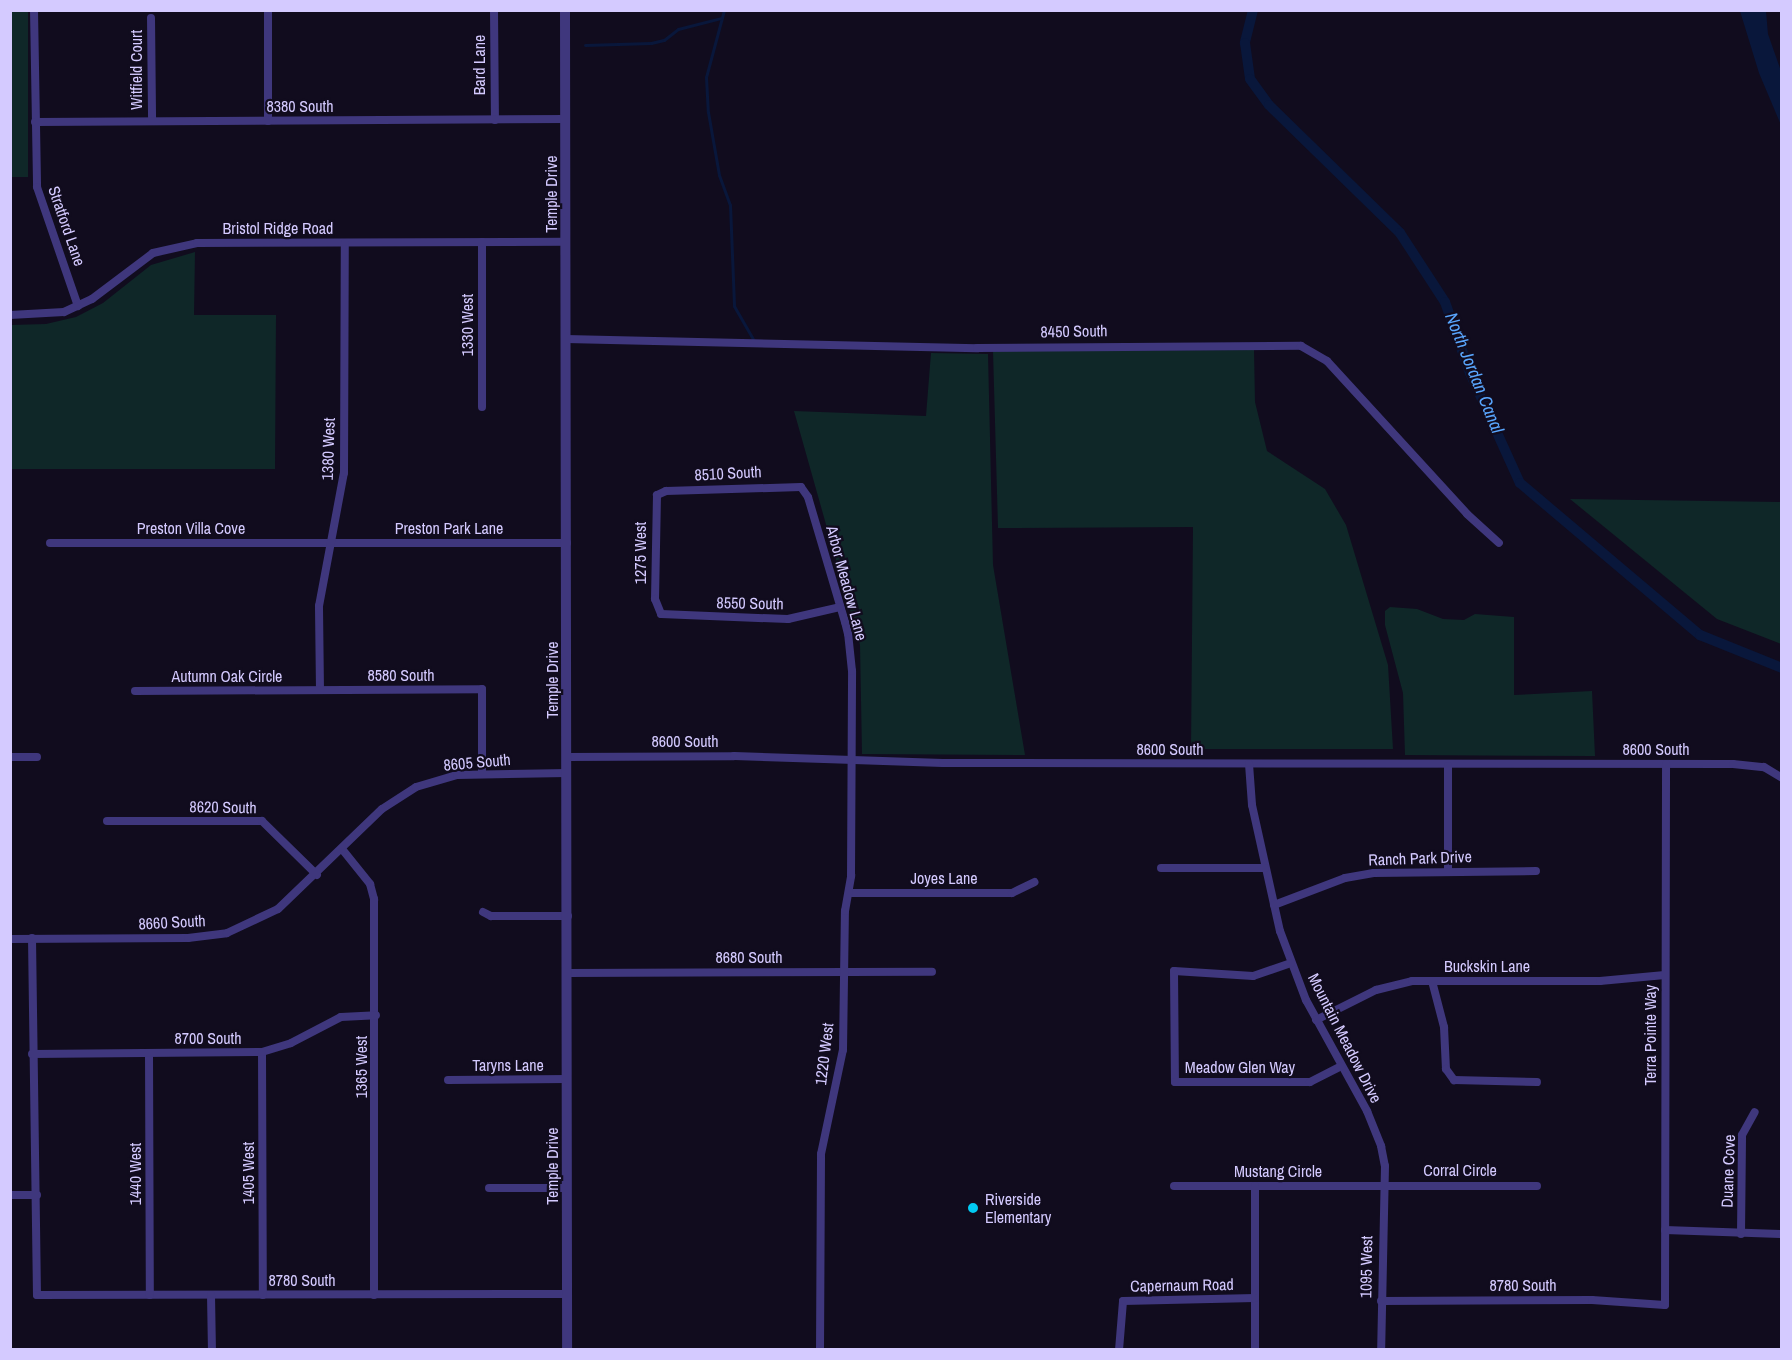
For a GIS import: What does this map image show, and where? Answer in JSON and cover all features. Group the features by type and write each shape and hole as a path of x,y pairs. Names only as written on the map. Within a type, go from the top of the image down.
{"street":[{"name":"Stratford Lane","path":"34,10 37,187 78,306"},
{"path":"268,10 268,121"},
{"name":"Bard Lane","path":"494,10 495,120"},
{"name":"Temple Drive","path":"566,10 567,1350"},
{"name":"Witfield Court","path":"151,18 152,121"},
{"name":"8380 South","path":"35,122 566,119"},
{"name":"1330 West","path":"482,242 482,407"},
{"name":"Bristol Ridge Road","path":"10,315 64,312 78,306 140,260 172,247 197,243 566,242"},
{"name":"1380 West","path":"320,690 319,606 344,473 345,243"},
{"name":"8450 South","path":"566,339 977,348 1301,346 1327,361 1467,514 1498,543"},
{"name":"8510 South","path":"657,495 666,491 801,487"},
{"name":"Arbor Meadow Lane","path":"801,487 808,497 840,607 851,659 852,761"},
{"name":"1275 West","path":"657,495 655,599 658,611"},
{"name":"Preston Villa Cove","path":"50,543 332,543"},
{"name":"Preston Park Lane","path":"332,543 567,543"},
{"name":"8550 South","path":"658,611 672,617 788,619 840,607"},
{"name":"8580 South","path":"320,690 482,689 482,774"},
{"name":"Autumn Oak Circle","path":"135,691 320,690"},
{"name":"8600 South","path":"567,757 734,756 852,761 1448,766 1749,764 1772,771 1782,778"},
{"path":"10,757 38,757"},
{"name":"1220 West","path":"820,1350 821,1154 843,1050 852,761"},
{"name":"Mountain Meadow Drive","path":"1250,764 1252,806 1274,905 1291,963 1316,1020 1376,1130 1385,1166 1382,1185"},
{"name":"Terra Pointe Way","path":"1665,1305 1666,764"},
{"path":"1448,766 1448,870"},
{"name":"8605 South","path":"317,875 382,809 416,787 457,775 567,773"},
{"name":"8620 South","path":"107,821 262,821 317,875"},
{"name":"1365 West","path":"342,849 370,884 374,899 376,1015 374,1294"},
{"path":"1161,868 1265,868"},
{"name":"Ranch Park Drive","path":"1274,905 1346,878 1390,872 1536,871"},
{"name":"8660 South","path":"10,939 188,939 227,933 278,909 317,875"},
{"name":"Joyes Lane","path":"849,893 1012,893 1035,882"},
{"path":"483,912 491,916 568,916"},
{"path":"10,1195 37,1195 32,1054 32,939"},
{"name":"Meadow Glen Way","path":"1291,963 1253,976 1174,971 1175,1082 1310,1082 1341,1066"},
{"name":"8680 South","path":"567,973 932,972"},
{"name":"Buckskin Lane","path":"1316,1020 1376,990 1412,981 1600,981 1665,975"},
{"path":"1432,981 1444,1027 1446,1069 1454,1080 1537,1082"},
{"name":"8700 South","path":"32,1054 262,1052 291,1043 341,1017 376,1015"},
{"name":"1405 West","path":"262,1052 263,1294"},
{"name":"1440 West","path":"149,1053 150,1295"},
{"name":"Taryns Lane","path":"448,1080 567,1079"},
{"name":"Duane Cove","path":"1741,1234 1742,1134 1755,1112"},
{"name":"Corral Circle","path":"1382,1185 1537,1186"},
{"name":"Mustang Circle","path":"1174,1186 1382,1185"},
{"name":"1095 West","path":"1381,1350 1382,1185"},
{"path":"1255,1186 1255,1350"},
{"path":"489,1188 567,1188"},
{"name":"8780 South","path":"37,1195 37,1296 567,1294"},
{"path":"1665,1230 1782,1234"},
{"path":"212,1295 212,1350"},
{"name":"Capernaum Road","path":"1119,1350 1123,1301 1255,1298"},
{"name":"8780 South","path":"1381,1300 1592,1300 1665,1305"}],"green space":[{"path":"10,11 28,11 28,177 10,177"},
{"path":"195,252 194,315 276,315 275,469 11,469 11,325 46,324 76,317 103,303 151,265"},
{"path":"1254,350 1255,402 1267,451 1325,489 1346,525 1388,665 1393,749 1191,749 1193,527 998,528 993,351"},
{"path":"931,353 988,354 993,565 1025,755 862,754 860,645 794,411 926,416"},
{"path":"1570,499 1781,502 1781,644 1717,619"},
{"path":"1390,607 1417,609 1443,619 1464,620 1475,614 1514,617 1514,695 1592,691 1595,756 1405,755 1403,693 1385,625 1385,611"}],"water":[{"path":"1740,11 1766,11 1768,34 1781,71 1781,125 1759,73"}],"waterway":[{"path":"724,10 706,77 708,112 719,175 730,205 734,306 753,339"},
{"name":"North Jordan Canal","path":"1253,10 1245,43 1250,79 1269,105 1400,233 1445,302 1470,373 1520,483 1700,635 1782,668"},
{"path":"585,45 651,43 664,40 678,29 721,18"}],"place":[{"name":"Riverside Elementary","path":"973,1208"}]}
